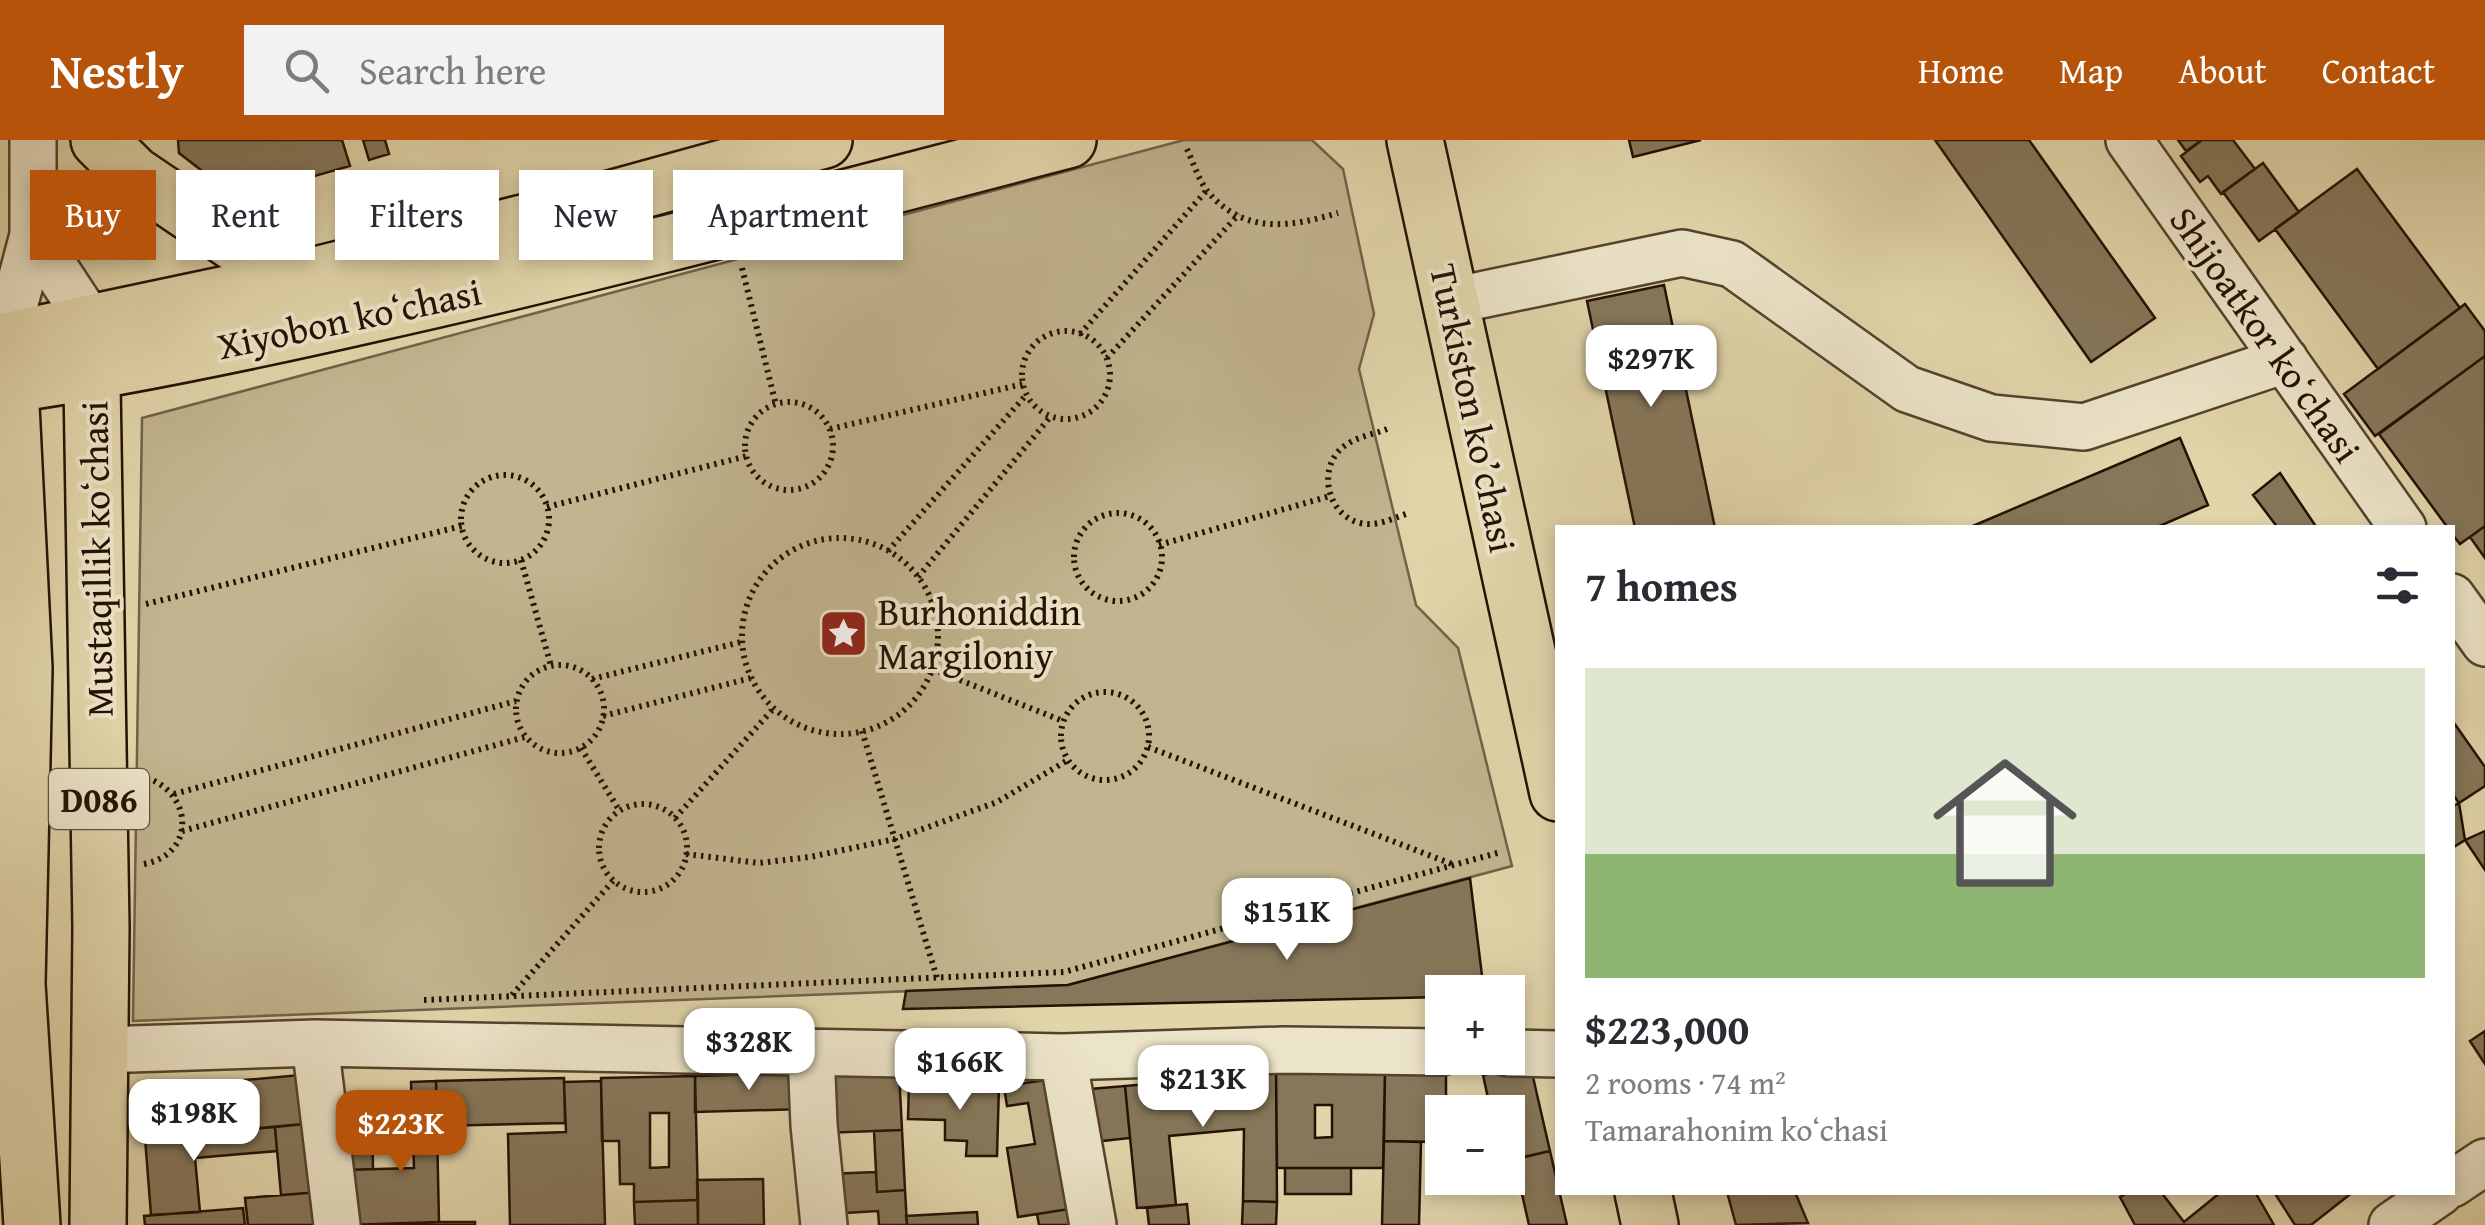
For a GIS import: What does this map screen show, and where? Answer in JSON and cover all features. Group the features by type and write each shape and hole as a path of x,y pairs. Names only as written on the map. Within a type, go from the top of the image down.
{"main road":[{"path":"99,140 133,174 235,244 312,276"},
{"name":"Xiyobon koʻchasi","path":"92,347 312,276 527,222 758,149 824,140"},
{"name":"Xiyobon koʻchasi","path":"92,347 544,275 1068,140"},
{"name":"Turkiston ko’chasi","path":"1416,140 1555,779"},
{"path":"4,364 92,347"},
{"name":"Mustaqillik koʻchasi","path":"92,347 100,980 98,1225"},
{"name":"Mustaqillik koʻchasi","path":"4,364 17,984 12,1081 32,1225"},
{"path":"17,984 100,980"},
{"path":"1644,1195 1650,1225"}],"street":[{"path":"33,140 33,170"},
{"name":"Shijoatkor koʻchasi","path":"2129,140 2401,525"},
{"path":"4,364 30,252"},
{"path":"1452,301 1682,253 1732,264 1907,389 1991,418 2084,427 2285,360"},
{"path":"47,260 92,347"},
{"path":"2455,602 2485,643"},
{"path":"316,1043 337,1225"},
{"path":"99,1050 316,1043 1063,1057 1284,1050 1425,1052"},
{"path":"812,1052 814,1125 824,1225"},
{"path":"1525,1053 1555,1054"},
{"path":"1063,1057 1092,1225"},
{"path":"2455,1182 2485,1162"},
{"path":"2392,1225 2436,1195"}],"path":[{"path":"1187,149 1207,190 1239,214 1263,224 1295,226 1338,213"},
{"path":"1080,334 1207,190"},
{"path":"1107,358 1239,214"},
{"path":"742,267 776,405"},
{"path":"1057,332 1080,334 1098,345 1107,358 1109,386 1094,409 1069,419 1051,416 1042,412 1027,394 1024,360 1043,337 1057,332"},
{"path":"830,429 1024,384"},
{"path":"888,550 1027,394"},
{"path":"795,402 810,406 830,429 832,457 818,480 806,487 792,490 766,483 755,474 746,456 748,432 755,418 776,405 795,402"},
{"path":"918,577 1051,416"},
{"path":"1387,429 1348,443 1338,453 1330,466 1330,496 1348,518 1361,524 1375,525 1406,514"},
{"path":"547,506 746,456"},
{"path":"496,476 526,480 538,489 547,506 548,530 542,542 522,560 508,563 481,556 471,547 462,526 464,504 471,491 496,476"},
{"path":"1159,545 1330,496"},
{"path":"1108,514 1138,518 1150,527 1159,545 1160,569 1155,581 1134,598 1120,602 1094,594 1076,572 1076,543 1094,520 1108,514"},
{"path":"146,604 462,526"},
{"path":"850,538 888,550 918,577 928,590 938,620 938,652 928,682 908,707 882,726 820,733 789,720 763,699 747,670 742,642 746,605 761,576 786,553 816,540 850,538"},
{"path":"522,560 551,666"},
{"path":"592,678 742,642"},
{"path":"566,665 592,678 600,691 603,716 597,733 580,747 562,752 548,752 525,737 518,724 516,702 525,681 537,671 566,665"},
{"path":"932,669 1063,721"},
{"path":"603,716 752,678"},
{"path":"1096,692 1111,692 1126,697 1146,719 1148,747 1133,770 1108,780 1081,774 1068,760 1060,736 1063,721 1082,698 1096,692"},
{"path":"174,794 516,702"},
{"path":"675,818 774,708"},
{"path":"862,731 936,978"},
{"path":"182,831 525,737"},
{"path":"580,747 619,810"},
{"path":"1148,747 1454,864"},
{"path":"686,854 759,862 810,858 895,840 996,802 1068,760"},
{"path":"143,864 167,854 182,831 183,818 174,794 159,781 144,777"},
{"path":"648,804 675,818 684,830 686,854 680,872 659,889 632,891 613,880 600,863 598,848 608,820 619,810 648,804"},
{"path":"414,1000 1064,972 1500,852"},
{"path":"511,996 613,880"}],"shaded area":[{"path":"1184,140 1312,140 1343,169 1374,314 1359,369 1416,605 1458,648 1512,866 1068,985 133,1021 142,418 734,260 903,260 903,215"}],"building":[{"path":"178,140 342,140 350,166 315,176 315,170 201,170 179,153"},
{"path":"363,140 385,140 389,154 369,160"},
{"path":"1629,140 1701,140 1633,157"},
{"path":"1935,140 2029,140 2155,318 2091,362"},
{"path":"2178,140 2202,140 2186,151"},
{"path":"2202,140 2233,140 2255,169 2221,194 2208,176 2200,182 2181,156"},
{"path":"2263,163 2299,212 2259,241 2223,192"},
{"path":"2357,169 2460,308 2378,369 2275,229"},
{"path":"1664,285 1714,525 1634,525 1587,301"},
{"path":"2465,304 2485,331 2485,356 2375,436 2344,394"},
{"path":"2485,356 2485,526 2460,544 2455,538 2455,525 2446,525 2379,434"},
{"path":"2180,438 2208,505 2162,525 1975,525"},
{"path":"2280,473 2315,525 2276,525 2253,495"},
{"path":"2485,526 2485,558 2470,537"},
{"path":"2455,724 2485,767 2485,786 2459,803 2455,797"},
{"path":"2459,803 2465,840 2455,846 2455,805"},
{"path":"2485,831 2485,870 2465,840"},
{"path":"1470,878 1482,975 1425,975 1425,997 903,1009 906,991 1068,985"},
{"path":"2485,1031 2485,1064 2470,1041"},
{"path":"1530,1064 1550,1151 1525,1157 1525,1095 1487,1095 1483,1075 1525,1075 1525,1065"},
{"path":"1385,1070 1446,1075 1446,1095 1425,1095 1425,1142 1384,1141"},
{"path":"1385,1070 1383,1168 1277,1168 1276,1071","holes":["1315,1105 1332,1105 1332,1137 1315,1138"]},
{"path":"899,1071 902,1130 823,1133 820,1075"},
{"path":"1276,1071 1277,1202 1243,1201 1244,1129 1169,1136 1176,1205 1137,1208 1125,1086"},
{"path":"803,1073 804,1109 695,1112 695,1076"},
{"path":"311,1074 315,1123 145,1138 140,1087 208,1081 210,1106 247,1103 245,1080"},
{"path":"695,1076 698,1200 634,1202 634,1184 620,1184 619,1141 602,1141 601,1078","holes":["650,1113 669,1113 669,1167 650,1168"]},
{"path":"564,1078 565,1123 437,1126 436,1081"},
{"path":"1061,1078 1082,1207 1018,1217 1007,1148 1035,1144 1028,1103 1007,1106 1004,1086"},
{"path":"436,1081 439,1222 346,1225 345,1170 414,1168 411,1082"},
{"path":"601,1081 605,1225 510,1225 508,1134 566,1132 564,1082"},
{"path":"909,1083 999,1085 997,1156 966,1156 967,1141 945,1140 945,1120 908,1119"},
{"path":"1125,1086 1130,1138 1084,1143 1078,1090"},
{"path":"342,1110 372,1110 373,1169 345,1170"},
{"path":"315,1123 321,1192 281,1195 275,1127"},
{"path":"275,1127 277,1151 195,1158 200,1212 151,1215 145,1138"},
{"path":"902,1130 905,1190 877,1192 874,1131"},
{"path":"1384,1141 1421,1142 1419,1225 1382,1225"},
{"path":"1550,1151 1555,1195 1560,1195 1567,1225 1529,1225 1522,1195 1525,1157"},
{"path":"1285,1168 1351,1168 1351,1194 1285,1194"},
{"path":"876,1172 877,1192 905,1190 907,1225 879,1225 878,1211 829,1214 827,1174"},
{"path":"763,1179 764,1225 698,1225 697,1180"},
{"path":"321,1192 326,1225 248,1225 245,1198"},
{"path":"1728,1195 1796,1195 1808,1223 1736,1225"},
{"path":"2163,1195 2184,1222 2217,1195 2257,1195 2274,1225 2135,1225 2120,1197"},
{"path":"2276,1195 2349,1195 2311,1225 2295,1225"},
{"path":"698,1200 698,1225 635,1225 634,1202"},
{"path":"1243,1201 1277,1202 1276,1225 1242,1225"},
{"path":"1187,1204 1189,1225 1149,1225 1147,1208"},
{"path":"1082,1207 1085,1225 1039,1225 1037,1214"},
{"path":"243,1208 245,1225 145,1225 144,1216"},
{"path":"977,1212 978,1225 907,1225 906,1216"},
{"path":"439,1222 475,1225 346,1225"}],"place":[{"name":"Burhoniddin Margiloniy","path":"843,633"}]}
